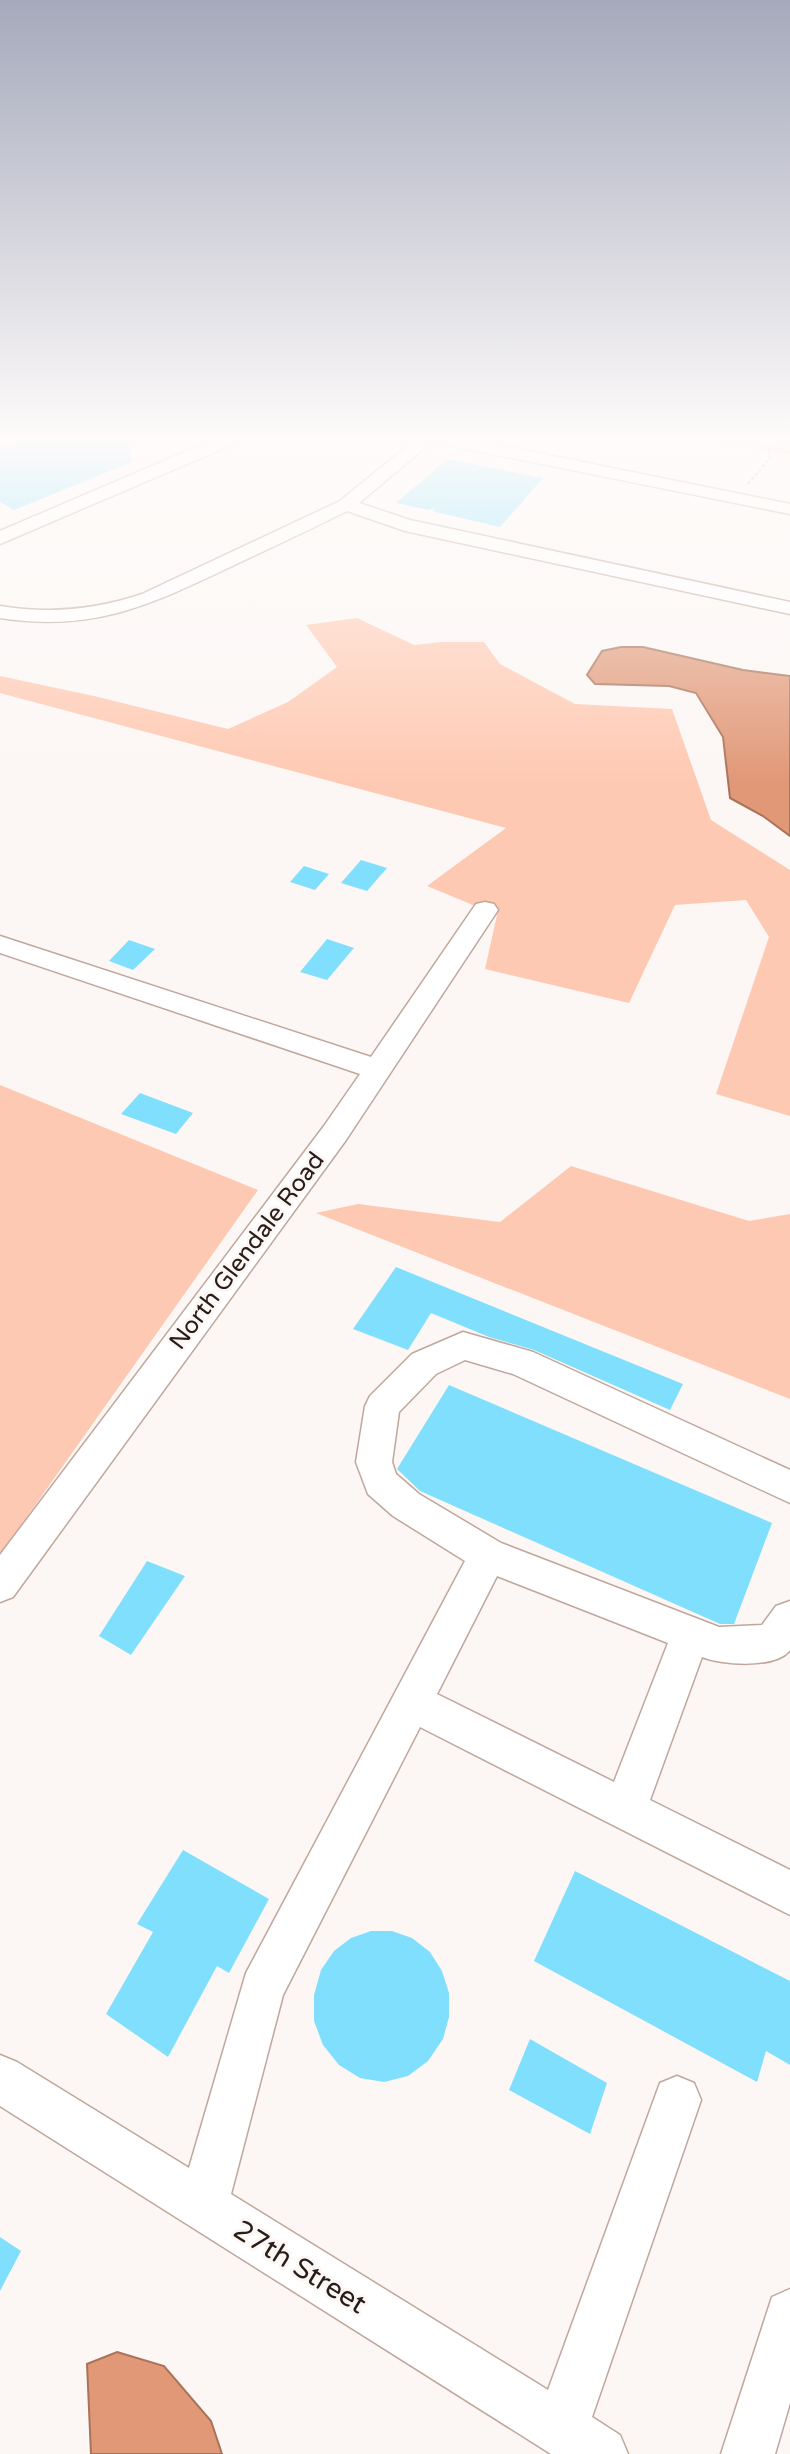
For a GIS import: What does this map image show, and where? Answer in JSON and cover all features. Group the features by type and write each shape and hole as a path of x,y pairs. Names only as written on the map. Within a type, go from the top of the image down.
{"street":[{"path":"0,612 36,618 74,617 116,610 149,598 243,554"},
{"path":"537,554 790,608"},
{"name":"North Glendale Road","path":"0,1585 335,1133 485,910"},
{"path":"0,944 376,1069"},
{"path":"790,1488 521,1362 463,1346 424,1364 382,1406 374,1462 381,1483 407,1505 488,1555 719,1645 772,1643 790,1619"},
{"path":"203,2206 262,1989 488,1555"},
{"path":"625,1810 691,1634"},
{"path":"411,1702 790,1893"},
{"name":"27th Street","path":"0,2079 581,2441"},
{"path":"581,2441 677,2100"},
{"path":"748,2454 790,2315"}],"shaded area":[{"path":"357,618 414,645 484,642 500,664 575,704 672,709 711,820 790,870 790,1116 716,1094 769,937 746,900 675,905 629,1003 485,969 497,915 427,886 506,828 0,693 0,676 228,729 288,702 337,667 306,625"},
{"path":"621,647 643,647 743,670 790,676 790,836 763,816 730,798 723,737 696,693 669,686 595,684 587,675 602,651"},
{"path":"0,1085 258,1190 0,1555"},
{"path":"571,1166 749,1221 790,1214 790,1399 316,1213 358,1204 500,1222"},
{"path":"117,2352 164,2366 211,2421 222,2454 91,2454 87,2364"}],"building":[{"path":"361,860 387,868 367,891 341,883"},
{"path":"304,866 329,874 315,890 290,882"},
{"path":"327,939 354,948 327,980 300,972"},
{"path":"129,940 155,949 133,970 109,961"},
{"path":"140,1093 193,1113 176,1134 121,1114"},
{"path":"396,1267 683,1384 670,1410 534,1350 489,1337 431,1313 408,1350 353,1329"},
{"path":"449,1385 772,1523 734,1624 720,1624 420,1491 397,1469"},
{"path":"147,1561 185,1576 131,1655 99,1636"},
{"path":"183,1850 269,1899 229,1973 217,1966 168,2057 106,2014 153,1932 137,1924"},
{"path":"575,1871 790,1981 790,2065 766,2051 757,2082 534,1961"},
{"path":"371,1931 392,1931 412,1938 430,1952 442,1971 449,1993 449,2017 443,2039 428,2061 408,2076 384,2082 360,2078 339,2065 323,2045 314,2021 314,1995 321,1970 334,1951 351,1938"},
{"path":"530,2039 607,2083 590,2134 509,2090"},
{"path":"0,2237 21,2251 0,2291"}]}
